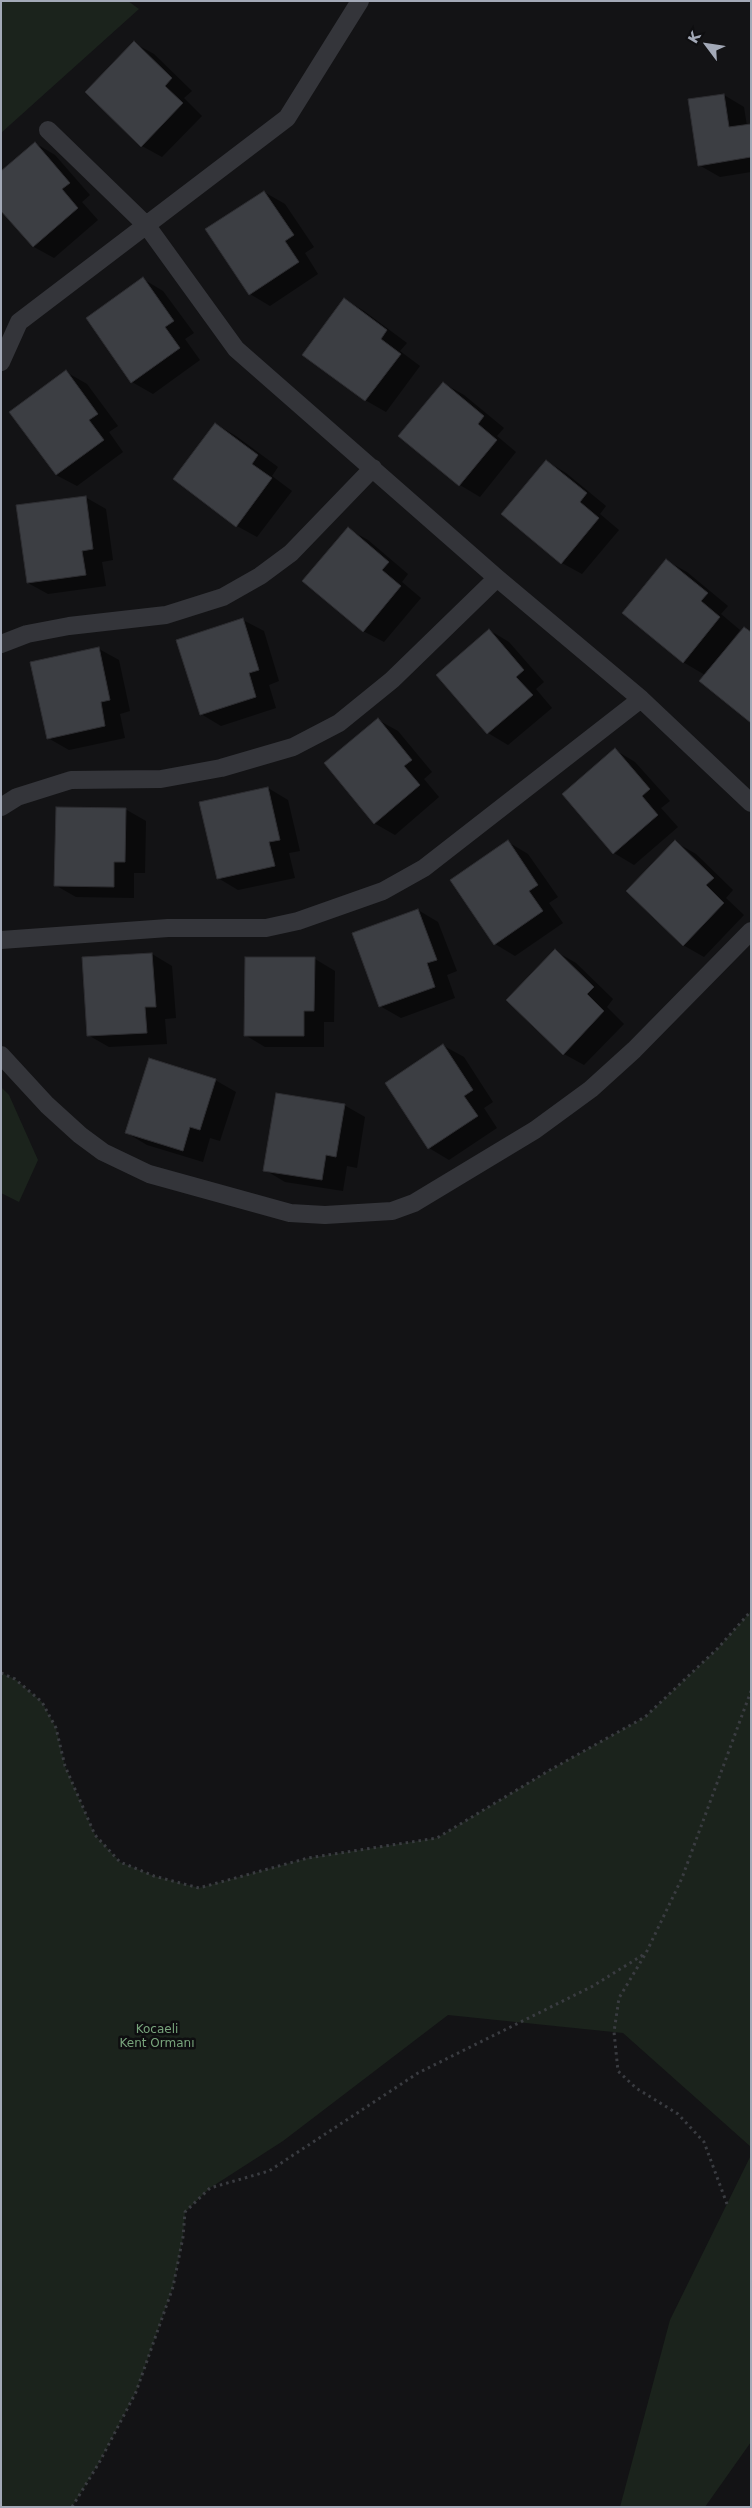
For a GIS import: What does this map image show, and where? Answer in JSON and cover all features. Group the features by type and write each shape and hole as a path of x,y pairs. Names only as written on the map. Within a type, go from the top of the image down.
{"lane":[{"path":"1,362 19,322 287,118 360,1"},
{"path":"48,130 146,226 236,349 497,578 641,699 751,803"},
{"path":"1,644 27,634 69,626 166,615 223,597 260,576 291,553 373,468"},
{"path":"1,807 17,797 71,780 161,779 221,768 293,747 339,723 392,680 497,578"},
{"path":"1,940 168,928 266,928 298,921 383,891 424,868 641,699"},
{"path":"1,1055 47,1106 80,1135 103,1152 149,1174 290,1213 325,1215 392,1210 414,1204 535,1130 591,1089 634,1050 751,931"}],"path":[{"path":"1,1673 15,1679 42,1702 56,1728 65,1766 95,1835 120,1862 154,1876 199,1888 308,1858 437,1838 550,1770 645,1717 718,1648 751,1611"},
{"path":"727,2204 704,2142 678,2114 636,2088 618,2071 614,2032 619,1998 646,1954 682,1878 751,1691"},
{"path":"72,2507 99,2463 136,2392 173,2287 184,2237 185,2212 210,2188 269,2171 418,2073 593,1986 646,1954"}],"green space":[{"path":"1,1 128,1 139,9 1,133"},
{"path":"1,1087 9,1095 38,1160 19,1202 1,1193"},
{"name":"Kocaeli Kent Ormanı","path":"751,1611 751,2147 623,2033 448,2015 283,2141 210,2188 185,2212 183,2237 173,2287 136,2392 99,2463 72,2507 1,2507 1,1673 15,1679 42,1702 56,1728 65,1766 95,1835 120,1862 154,1876 199,1888 308,1858 437,1838 550,1770 645,1717 718,1648"},
{"path":"751,2155 751,2442 705,2507 620,2507 670,2320"}],"building":[{"path":"134,41 172,78 165,86 183,103 141,147 85,92"},
{"path":"724,94 729,127 751,124 751,157 698,166 688,99"},
{"path":"35,142 70,183 62,189 78,208 33,247 1,211 1,171"},
{"path":"264,191 294,235 285,241 299,262 249,295 205,229"},
{"path":"143,277 174,321 165,327 180,348 131,383 86,318"},
{"path":"344,298 387,330 381,339 401,354 365,401 302,355"},
{"path":"66,370 98,414 89,420 104,440 56,475 9,412"},
{"path":"443,382 484,416 478,424 497,440 459,486 398,436"},
{"path":"215,423 258,455 252,464 272,478 236,527 173,479"},
{"path":"546,460 587,493 580,502 599,518 561,564 501,514"},
{"path":"86,496 93,549 82,551 86,575 27,583 16,505"},
{"path":"348,527 389,562 382,570 401,586 363,632 302,581"},
{"path":"666,559 708,593 701,601 720,617 683,663 622,613"},
{"path":"243,618 259,670 249,673 256,697 200,715 176,640"},
{"path":"744,627 751,632 751,723 699,681"},
{"path":"489,629 524,670 516,677 533,695 487,734 436,675"},
{"path":"99,647 110,700 101,702 105,726 47,739 30,662"},
{"path":"378,718 412,760 404,766 420,785 374,824 324,763"},
{"path":"615,748 650,789 642,796 658,815 613,854 562,794"},
{"path":"268,787 280,840 269,842 275,866 217,879 199,802"},
{"path":"56,807 126,808 125,862 114,862 114,887 54,886"},
{"path":"508,840 538,885 529,891 543,911 494,945 450,880"},
{"path":"675,840 714,878 706,885 724,903 683,946 626,891"},
{"path":"418,909 437,960 427,963 435,987 379,1007 352,933"},
{"path":"555,949 594,987 587,994 604,1011 563,1055 506,1000"},
{"path":"152,953 156,1007 145,1007 147,1033 87,1036 82,957"},
{"path":"245,957 315,957 314,1011 304,1011 304,1036 244,1036"},
{"path":"443,1044 473,1090 464,1096 478,1116 428,1149 385,1083"},
{"path":"149,1058 216,1079 200,1130 190,1127 183,1151 125,1133"},
{"path":"276,1093 345,1104 336,1157 326,1155 322,1180 263,1171"}]}
